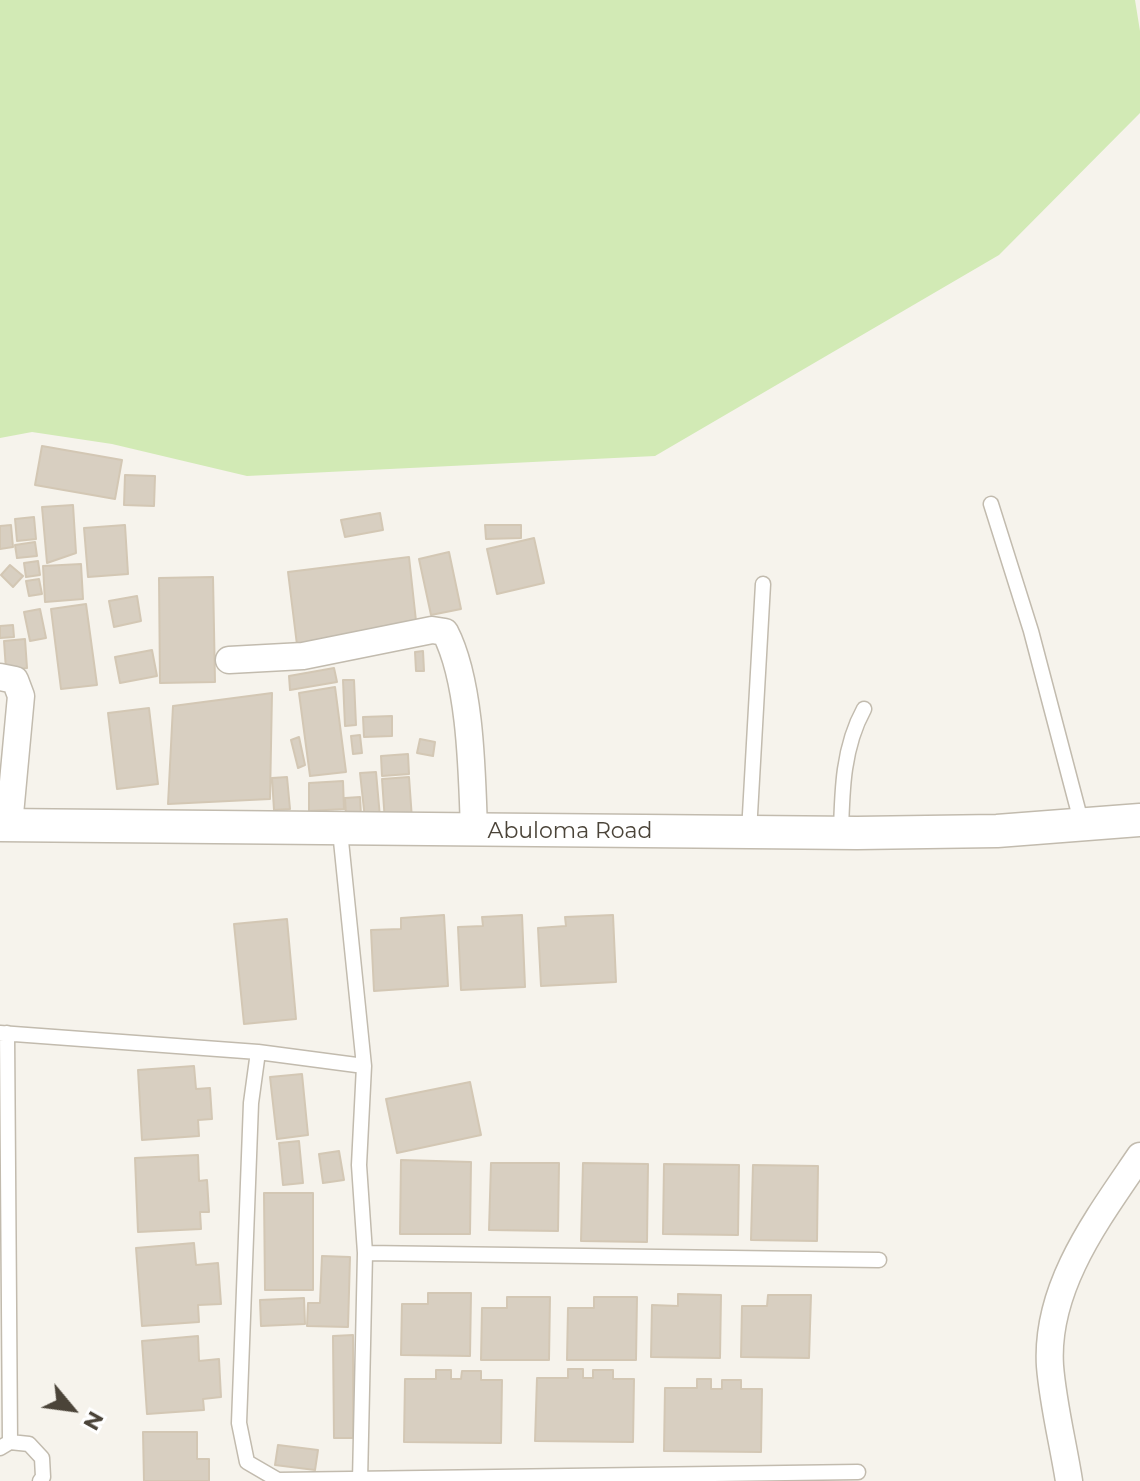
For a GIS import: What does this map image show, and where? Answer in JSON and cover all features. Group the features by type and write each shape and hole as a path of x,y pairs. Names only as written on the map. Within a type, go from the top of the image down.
{"street":[{"path":"229,660 303,656 432,630 445,632 455,651 471,757 474,831"},
{"path":"0,677 15,680 21,696 4,825"},
{"name":"Abuloma Road","path":"4,825 340,831 841,833 997,831 1140,820"},
{"path":"1069,1481 1050,1364 1057,1300 1092,1227 1140,1156"}],"lane":[{"path":"991,504 1031,631 1082,825"},
{"path":"749,832 763,584"},
{"path":"841,833 842,788 851,731 864,709"},
{"path":"340,831 364,1066 359,1165 365,1253 360,1479"},
{"path":"40,1481 43,1477 42,1458 29,1444 5,1445 4,1033 258,1052 364,1066"},
{"path":"258,1052 251,1103 239,1423 247,1462 278,1480 858,1472"},
{"path":"365,1253 879,1260"}],"green space":[{"path":"0,0 1135,0 1140,31 1140,113 999,255 655,456 247,476 112,444 32,432 0,438"}],"building":[{"path":"42,446 122,460 115,499 35,485"},
{"path":"125,475 155,476 154,506 124,505"},
{"path":"73,505 76,553 47,563 42,507"},
{"path":"380,513 383,530 345,537 341,520"},
{"path":"34,517 36,539 17,541 15,519"},
{"path":"11,525 13,547 0,549 0,526"},
{"path":"125,525 128,574 88,577 84,528"},
{"path":"485,525 521,525 521,538 486,539"},
{"path":"534,538 544,583 497,594 487,549"},
{"path":"35,542 37,556 17,558 15,545"},
{"path":"449,552 461,609 431,615 419,559"},
{"path":"409,557 417,630 297,645 288,572"},
{"path":"38,561 40,575 26,577 24,563"},
{"path":"81,564 83,599 45,602 43,566"},
{"path":"10,565 23,576 13,587 1,575"},
{"path":"213,577 215,682 160,683 159,578"},
{"path":"39,579 42,594 29,596 26,581"},
{"path":"137,596 141,621 114,627 109,601"},
{"path":"86,604 97,685 61,689 51,609"},
{"path":"40,609 46,638 30,641 24,612"},
{"path":"13,625 14,637 0,638 0,626"},
{"path":"25,639 27,668 6,670 4,641"},
{"path":"152,650 157,676 120,683 115,657"},
{"path":"423,651 424,671 416,671 415,652"},
{"path":"334,668 337,682 290,690 289,676"},
{"path":"343,680 354,680 356,725 345,726"},
{"path":"335,687 346,772 310,776 299,693"},
{"path":"272,693 270,799 168,804 173,706"},
{"path":"149,708 158,784 117,789 108,713"},
{"path":"392,716 392,736 364,737 363,717"},
{"path":"360,735 362,753 353,754 351,736"},
{"path":"299,737 305,765 298,768 291,740"},
{"path":"420,739 435,742 433,756 417,753"},
{"path":"408,754 409,774 382,776 381,756"},
{"path":"376,772 380,817 365,819 360,773"},
{"path":"287,777 290,809 274,810 272,778"},
{"path":"409,777 412,819 385,822 382,779"},
{"path":"343,781 344,809 309,811 309,783"},
{"path":"360,797 361,815 346,816 345,798"},
{"path":"444,915 448,986 374,991 371,930 401,929 401,918"},
{"path":"522,915 525,987 461,990 458,927 483,926 482,917"},
{"path":"613,915 616,982 541,986 538,928 566,926 565,917"},
{"path":"287,919 296,1019 244,1024 234,924"},
{"path":"194,1066 196,1089 210,1088 212,1119 198,1120 199,1136 142,1140 138,1070"},
{"path":"302,1074 308,1135 277,1139 270,1077"},
{"path":"470,1082 481,1135 397,1153 386,1099"},
{"path":"299,1141 303,1183 283,1185 279,1143"},
{"path":"339,1151 344,1180 323,1183 319,1154"},
{"path":"198,1155 199,1181 207,1180 209,1212 200,1212 201,1229 138,1232 135,1158"},
{"path":"401,1160 471,1162 470,1234 400,1234"},
{"path":"491,1163 559,1163 558,1231 489,1230"},
{"path":"583,1163 648,1164 647,1242 581,1241"},
{"path":"664,1164 739,1165 738,1235 663,1234"},
{"path":"753,1165 818,1166 817,1241 751,1240"},
{"path":"264,1193 313,1193 313,1290 265,1290"},
{"path":"194,1243 196,1265 218,1263 221,1304 198,1305 199,1322 142,1326 136,1248"},
{"path":"322,1256 350,1257 348,1327 307,1326 308,1303 320,1303"},
{"path":"428,1293 471,1293 470,1356 401,1355 402,1304 428,1304"},
{"path":"678,1294 721,1295 720,1358 651,1357 652,1305 678,1306"},
{"path":"768,1295 811,1295 809,1358 741,1357 742,1306 767,1306"},
{"path":"507,1297 550,1297 549,1360 481,1360 482,1308 507,1308"},
{"path":"594,1297 637,1297 636,1360 567,1360 568,1308 594,1308"},
{"path":"304,1298 305,1324 261,1326 260,1300"},
{"path":"353,1335 353,1438 334,1438 333,1336"},
{"path":"198,1336 199,1361 219,1359 221,1397 203,1399 204,1410 147,1414 142,1341"},
{"path":"568,1369 583,1369 583,1378 593,1378 593,1370 613,1370 613,1379 634,1379 633,1442 535,1441 537,1378 568,1378"},
{"path":"436,1370 451,1370 451,1379 461,1379 462,1371 481,1371 481,1380 502,1380 501,1443 404,1442 405,1379 436,1379"},
{"path":"697,1379 711,1379 711,1389 722,1389 722,1380 741,1380 741,1389 762,1389 761,1452 664,1451 665,1388 697,1388"},
{"path":"143,1432 197,1432 197,1459 209,1459 209,1481 144,1481"},
{"path":"278,1445 318,1450 315,1470 275,1465"}]}
